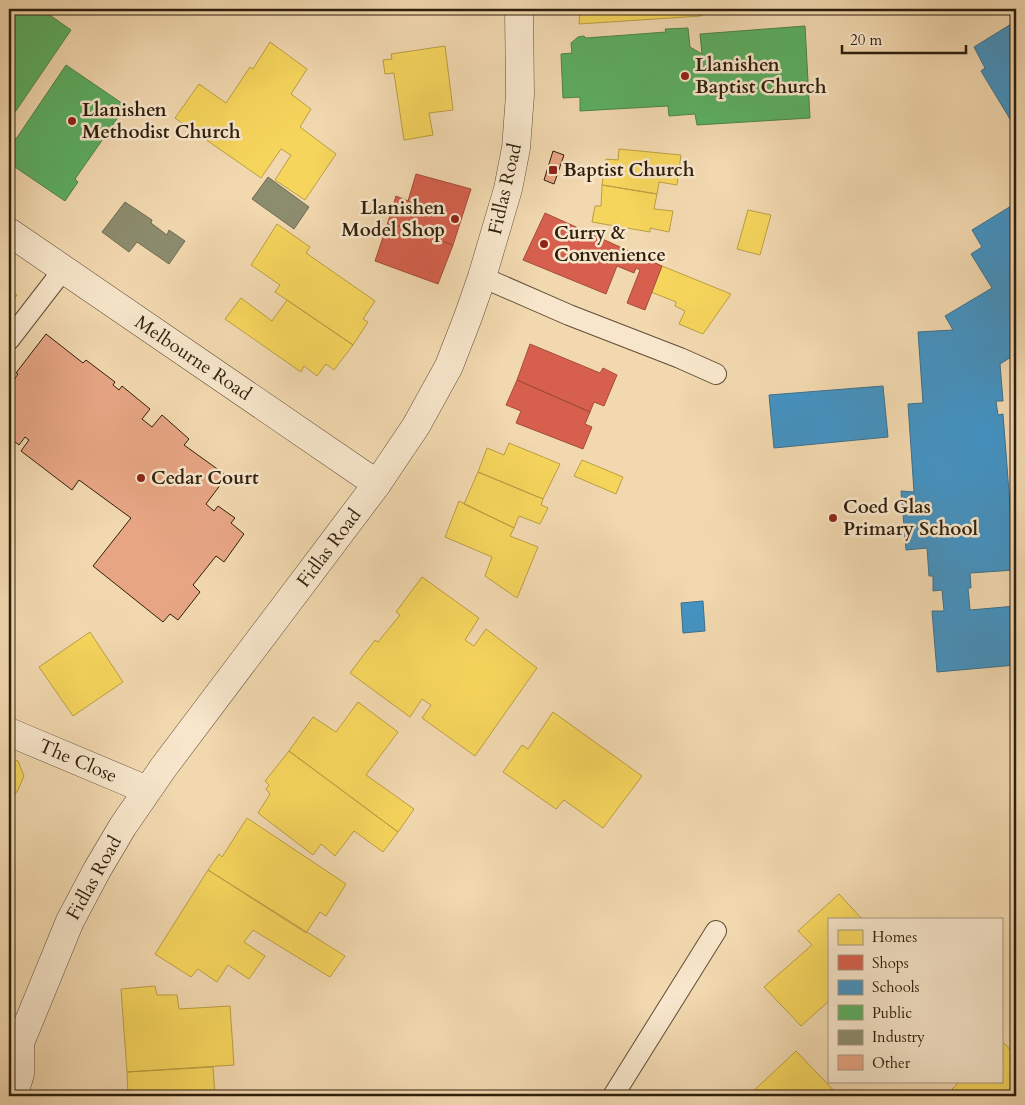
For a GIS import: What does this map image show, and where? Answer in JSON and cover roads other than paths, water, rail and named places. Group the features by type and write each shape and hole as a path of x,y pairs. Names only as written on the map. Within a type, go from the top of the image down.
{"street":[{"name":"Fidlas Road","path":"13,1096 20,1074 15,1051 70,921 97,870 148,790 377,484 416,426 449,366 468,317 499,224 516,148 520,95 521,44 519,9"},
{"name":"Melbourne Road","path":"9,232 377,484"},
{"name":"The Close","path":"9,732 148,790"}],"lane":[{"path":"9,340 63,270"},
{"path":"482,277 716,374"},
{"path":"613,1096 716,931"}],"place":[{"name":"Llanishen Baptist Church","path":"685,76"},
{"name":"Llanishen Methodist Church","path":"72,121"},
{"name":"Baptist Church","path":"553,170"},
{"name":"Llanishen Model Shop","path":"455,219"},
{"name":"Curry & Convenience","path":"544,244"},
{"name":"Cedar Court","path":"141,478"},
{"name":"Coed Glas Primary School","path":"833,518"}]}
